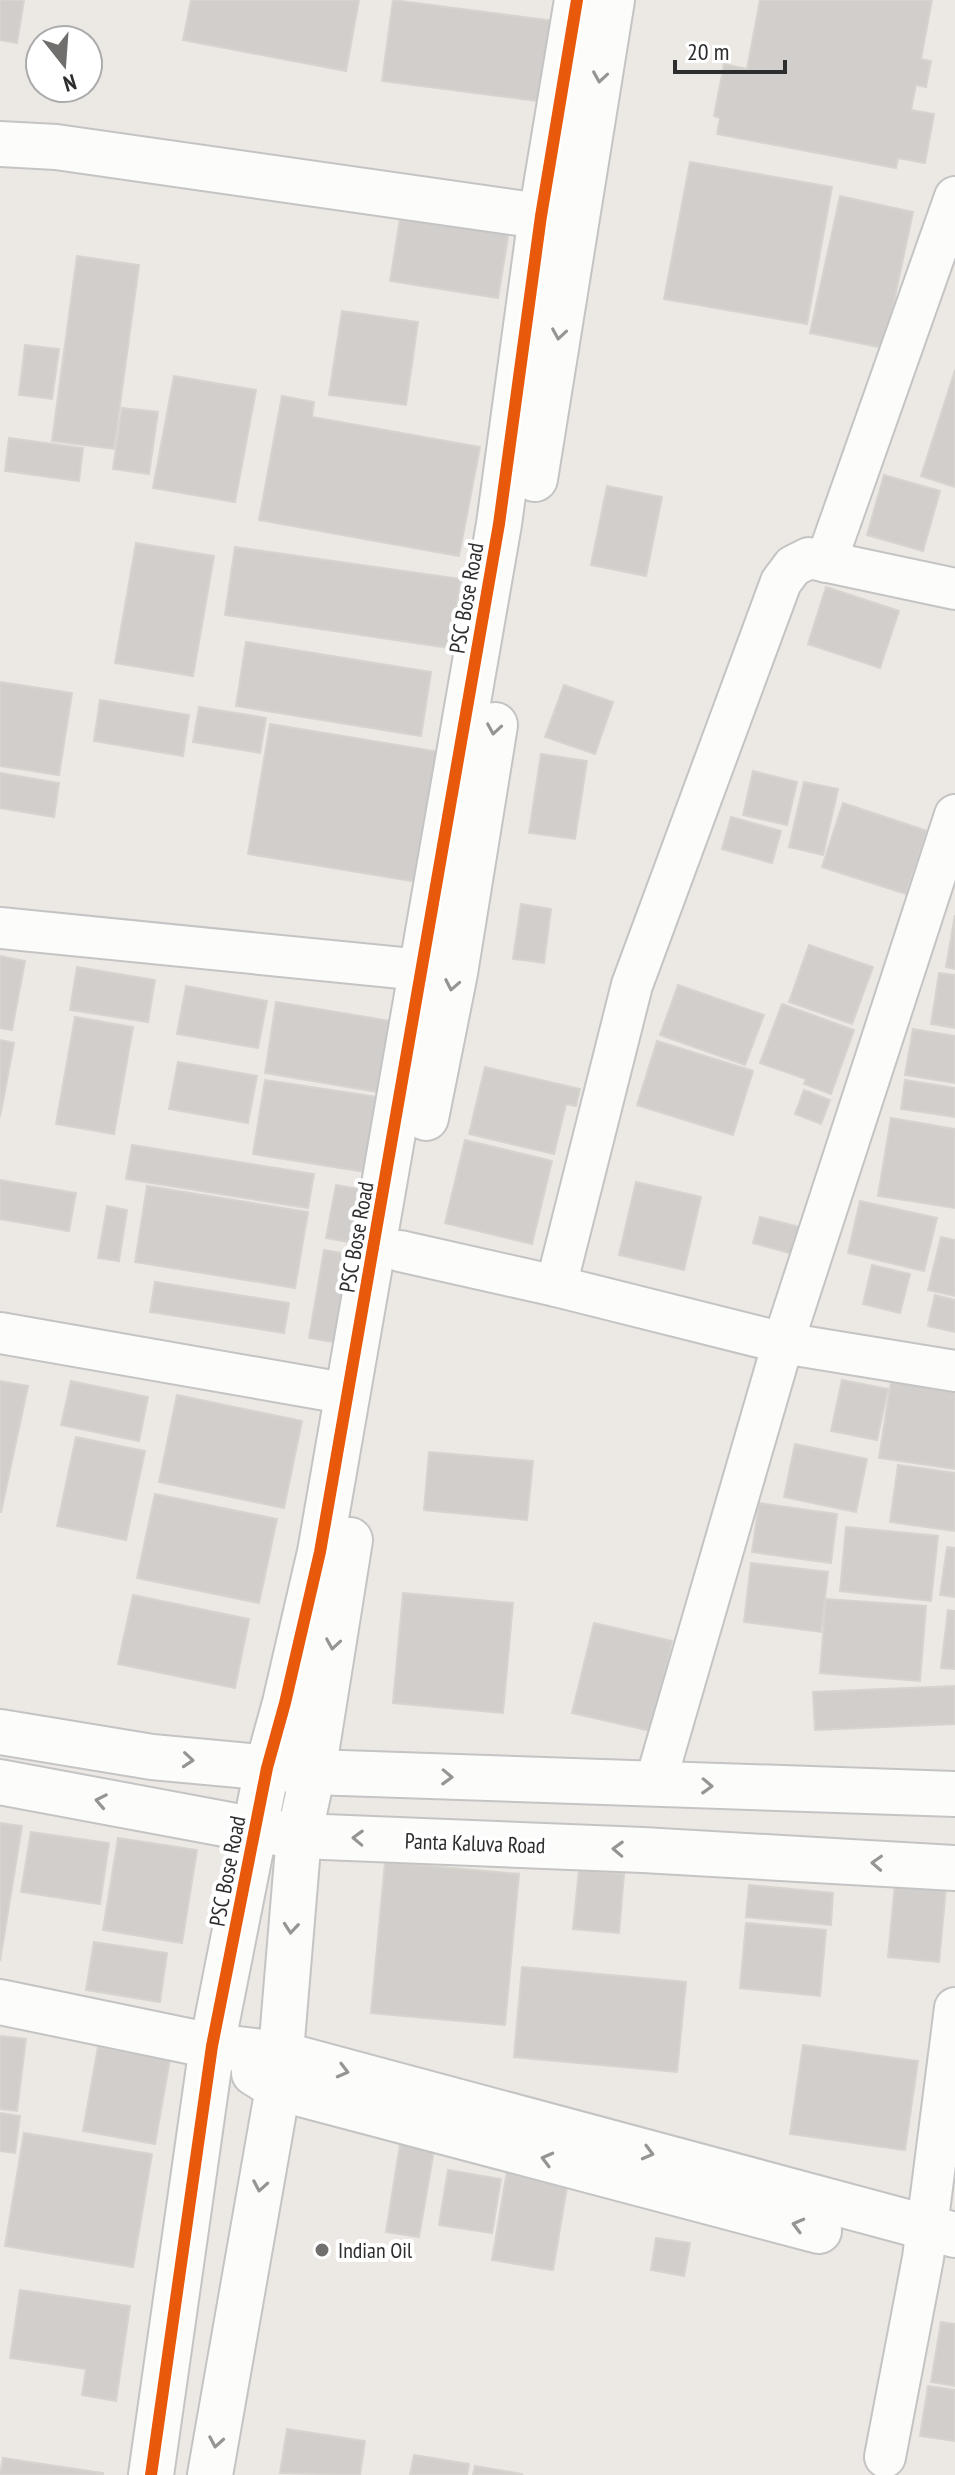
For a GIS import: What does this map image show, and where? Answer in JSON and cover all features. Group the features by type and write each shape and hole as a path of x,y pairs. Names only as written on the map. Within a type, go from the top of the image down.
{"street":[{"name":"PSC Bose Road","path":"210,2475 279,2071 299,1836 313,1772 400,1251 455,973 559,218 577,0"},
{"name":"PSC Bose Road","path":"151,2475 212,2046 267,1768 320,1552 499,524 559,218 612,0"},
{"path":"0,144 56,147 559,218"},
{"path":"826,562 955,197"},
{"path":"556,1286 632,985 781,582 793,566 809,558 955,589"},
{"path":"655,1784 783,1343 955,815"},
{"path":"0,928 422,970"},
{"path":"400,1251 556,1286 783,1343 955,1371"},
{"path":"0,1333 349,1394"},
{"path":"0,1732 152,1757 313,1772 955,1794"},
{"name":"Panta Kaluva Road","path":"0,1782 299,1836 643,1850 955,1868"},
{"path":"0,2002 212,2046 279,2071 940,2247"},
{"path":"885,2457 940,2247 955,2008"}],"building":[{"path":"0,0 24,0 17,43 0,40"},
{"path":"191,0 359,0 346,71 183,40"},
{"path":"393,0 555,21 544,102 382,81"},
{"path":"760,0 932,0 921,59 931,61 926,87 916,85 911,110 934,114 925,163 898,158 896,168 717,134 720,118 714,116 724,64 747,69"},
{"path":"690,162 832,187 807,324 664,299"},
{"path":"840,196 913,212 884,348 810,333"},
{"path":"402,207 510,225 498,298 390,281"},
{"path":"77,256 139,265 114,449 52,441"},
{"path":"342,311 418,322 406,405 329,395"},
{"path":"25,345 59,349 52,399 19,395"},
{"path":"955,370 955,487 921,476"},
{"path":"174,376 256,390 235,502 153,488"},
{"path":"282,396 314,402 312,417 480,447 459,556 259,520"},
{"path":"122,408 158,412 149,474 113,469"},
{"path":"9,438 83,448 79,481 5,471"},
{"path":"884,475 940,491 923,551 867,535"},
{"path":"607,486 662,497 646,576 591,565"},
{"path":"136,543 214,556 193,676 115,663"},
{"path":"235,547 461,579 450,648 225,615"},
{"path":"826,587 899,611 880,668 808,644"},
{"path":"246,642 431,672 421,736 236,706"},
{"path":"0,682 72,693 59,775 0,766"},
{"path":"564,685 613,702 595,754 545,737"},
{"path":"100,700 189,715 183,756 94,741"},
{"path":"199,707 266,718 260,753 193,742"},
{"path":"270,724 440,752 418,882 248,854"},
{"path":"541,754 587,761 575,839 529,833"},
{"path":"753,771 797,782 787,825 743,815"},
{"path":"0,773 59,783 54,817 0,808"},
{"path":"804,782 838,789 823,855 789,847"},
{"path":"843,803 927,831 906,894 822,867"},
{"path":"731,817 781,831 772,863 722,849"},
{"path":"521,904 551,909 544,963 513,959"},
{"path":"955,915 955,969 946,967"},
{"path":"809,945 873,967 852,1024 789,1002"},
{"path":"0,956 25,961 12,1030 0,1028"},
{"path":"77,967 155,980 148,1022 70,1010"},
{"path":"939,973 955,975 955,1028 931,1024"},
{"path":"678,985 764,1015 745,1065 660,1035"},
{"path":"186,986 267,1001 258,1048 177,1034"},
{"path":"276,1002 408,1024 396,1095 265,1073"},
{"path":"782,1004 854,1030 831,1094 804,1084 806,1079 760,1063"},
{"path":"75,1017 133,1027 114,1134 56,1124"},
{"path":"913,1029 955,1036 955,1083 905,1075"},
{"path":"0,1040 14,1043 0,1117"},
{"path":"657,1041 753,1071 733,1135 637,1105"},
{"path":"178,1062 257,1076 248,1123 169,1109"},
{"path":"485,1067 580,1089 576,1106 566,1104 554,1154 469,1134"},
{"path":"265,1080 378,1097 366,1172 253,1154"},
{"path":"905,1080 955,1088 955,1117 901,1109"},
{"path":"804,1090 830,1100 821,1124 795,1114"},
{"path":"891,1118 955,1129 955,1208 878,1196"},
{"path":"465,1140 552,1161 532,1244 445,1223"},
{"path":"132,1145 314,1174 308,1208 126,1179"},
{"path":"0,1180 76,1193 69,1231 0,1219"},
{"path":"636,1182 701,1197 684,1270 619,1255"},
{"path":"336,1185 364,1190 354,1243 326,1238"},
{"path":"147,1186 308,1212 295,1288 135,1262"},
{"path":"860,1201 937,1218 924,1271 848,1253"},
{"path":"107,1206 127,1210 119,1261 98,1258"},
{"path":"760,1217 800,1227 793,1254 753,1243"},
{"path":"941,1237 955,1240 955,1296 928,1290"},
{"path":"324,1250 360,1256 345,1344 309,1338"},
{"path":"872,1265 910,1274 900,1313 863,1304"},
{"path":"155,1282 289,1303 284,1333 150,1312"},
{"path":"935,1295 955,1300 955,1332 928,1326"},
{"path":"842,1380 888,1389 877,1440 831,1431"},
{"path":"0,1381 28,1386 1,1512 0,1512"},
{"path":"71,1381 148,1397 139,1441 61,1425"},
{"path":"891,1382 955,1392 955,1469 879,1458"},
{"path":"177,1395 302,1421 284,1508 159,1482"},
{"path":"76,1437 145,1451 126,1540 57,1526"},
{"path":"795,1444 867,1459 856,1512 784,1497"},
{"path":"429,1452 533,1461 527,1520 424,1510"},
{"path":"898,1465 955,1473 955,1531 890,1522"},
{"path":"155,1494 277,1519 259,1603 137,1578"},
{"path":"759,1503 837,1514 831,1563 752,1552"},
{"path":"846,1527 938,1536 931,1601 840,1591"},
{"path":"947,1547 955,1548 955,1597 940,1595"},
{"path":"751,1563 828,1572 821,1632 744,1622"},
{"path":"403,1593 513,1603 503,1713 393,1703"},
{"path":"133,1595 249,1619 235,1688 118,1664"},
{"path":"826,1599 926,1606 920,1681 820,1673"},
{"path":"948,1610 955,1611 955,1669 941,1668"},
{"path":"594,1623 672,1641 651,1731 572,1713"},
{"path":"955,1686 955,1724 815,1730 813,1692"},
{"path":"0,1823 22,1826 0,1961"},
{"path":"31,1832 109,1843 100,1904 21,1892"},
{"path":"118,1838 197,1850 182,1943 103,1930"},
{"path":"385,1862 519,1874 505,2025 371,2013"},
{"path":"579,1870 624,1874 619,1933 573,1929"},
{"path":"895,1884 946,1888 939,1962 888,1957"},
{"path":"749,1885 833,1893 831,1925 746,1917"},
{"path":"746,1923 826,1930 820,1996 740,1988"},
{"path":"94,1942 167,1953 160,2002 86,1990"},
{"path":"522,1967 686,1982 677,2072 514,2057"},
{"path":"0,2036 26,2039 17,2111 0,2109"},
{"path":"803,2045 918,2061 905,2150 790,2134"},
{"path":"98,2047 170,2059 155,2144 83,2131"},
{"path":"0,2113 20,2116 15,2153 0,2151"},
{"path":"24,2133 152,2154 133,2267 5,2246"},
{"path":"400,2145 434,2150 419,2237 386,2232"},
{"path":"509,2159 570,2169 553,2270 492,2260"},
{"path":"448,2170 501,2179 492,2233 439,2225"},
{"path":"656,2238 690,2243 684,2276 651,2270"},
{"path":"20,2290 130,2306 116,2401 82,2395 86,2369 10,2358"},
{"path":"941,2322 955,2324 955,2386 931,2382"},
{"path":"928,2386 955,2390 955,2441 920,2436"},
{"path":"287,2429 365,2441 360,2475 280,2473"},
{"path":"414,2455 469,2464 467,2475 410,2475"},
{"path":"3,2458 103,2473 103,2475 0,2475"},
{"path":"475,2466 522,2474 522,2475 473,2475"}],"cycle path":[{"path":"151,2475 212,2046 267,1768 320,1552 499,524 541,216 577,0"}],"place":[{"name":"Indian Oil","path":"322,2250"}]}
